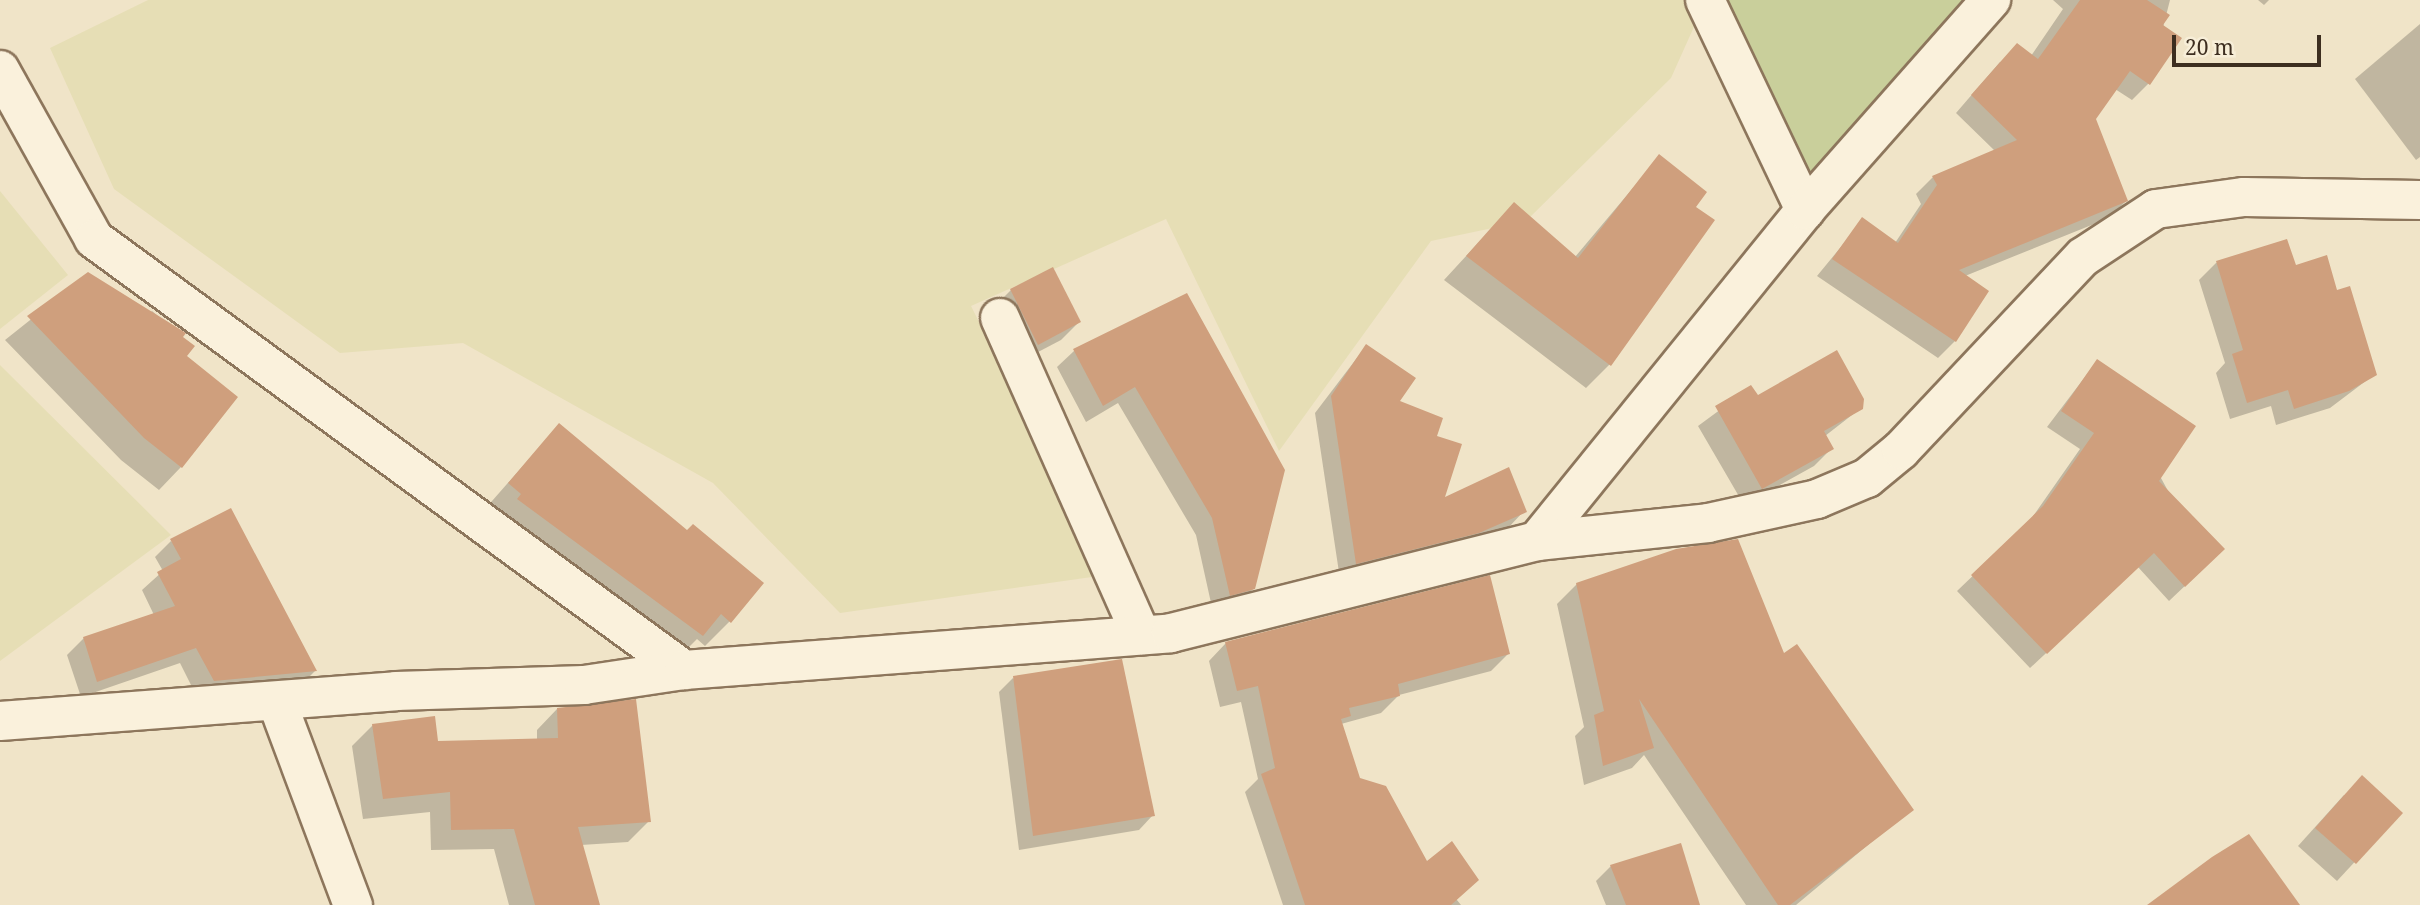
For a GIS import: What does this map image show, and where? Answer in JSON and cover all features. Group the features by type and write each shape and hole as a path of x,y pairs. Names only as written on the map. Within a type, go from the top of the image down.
{"street":[{"path":"1705,0 1805,210"},
{"path":"1537,541 1805,210 1992,0"},
{"path":"0,70 94,239 684,670"},
{"path":"0,721 584,685 684,670 1171,633 1537,541 1708,523 1817,499 1867,478 1902,450 2083,257 2156,209 2244,197 2420,200"},
{"path":"1000,318 1141,635"},
{"path":"277,702 353,905"}],"shaded area":[{"path":"148,0 1706,0 1671,78 1526,221 1431,241 1279,451 1166,219 971,306 1106,575 840,613 713,483 463,343 340,353 114,189 50,48"},
{"path":"0,191 68,275 0,329"},
{"path":"0,365 171,535 0,661"}],"green space":[{"path":"1710,0 1971,0 1805,210"}],"building":[{"path":"2080,0 2147,0 2170,15 2163,25 2182,38 2150,85 2130,71 2096,119 2128,201 1959,270 1989,291 1956,342 1832,259 1862,217 1898,243 1937,185 1932,176 2017,140 1971,95 2017,43 2038,59"},
{"path":"1659,154 1707,192 1696,207 1715,220 1611,366 1466,256 1514,202 1578,258"},
{"path":"2287,239 2296,265 2327,255 2337,290 2350,286 2377,375 2349,391 2294,409 2288,390 2247,403 2232,354 2243,350 2216,261"},
{"path":"1053,267 1081,322 1038,345 1010,289"},
{"path":"88,272 186,333 183,337 195,346 187,356 238,397 182,468 144,438 27,316"},
{"path":"1187,293 1285,470 1255,589 1230,596 1212,518 1135,387 1103,406 1073,349"},
{"path":"1366,344 1416,378 1400,401 1443,418 1437,436 1462,444 1445,497 1509,467 1527,512 1479,533 1356,564 1331,396"},
{"path":"1837,350 1864,399 1863,409 1824,431 1834,449 1762,489 1715,406 1751,385 1758,395"},
{"path":"2097,359 2196,426 2159,481 2225,549 2185,587 2154,553 2047,654 1971,575 2043,506 2094,433 2061,411"},
{"path":"559,423 687,530 693,524 764,583 731,623 721,614 703,636 517,499 521,494 508,483"},
{"path":"231,508 317,671 214,681 196,648 97,682 83,637 175,606 157,572 181,559 170,539"},
{"path":"1738,539 1784,653 1797,644 1914,810 1790,905 1778,905 1639,699 1654,748 1603,766 1594,715 1604,711 1576,583 1676,549"},
{"path":"1490,575 1510,654 1398,684 1400,696 1349,708 1351,716 1341,719 1360,778 1386,786 1427,861 1452,841 1479,880 1451,905 1305,905 1261,774 1275,768 1258,686 1237,691 1225,642"},
{"path":"1122,659 1155,816 1033,836 1013,676"},
{"path":"636,699 651,822 578,827 600,905 535,905 514,829 451,830 450,792 383,799 372,724 435,716 438,741 558,738 557,708"},
{"path":"2362,775 2403,813 2356,864 2315,828"},
{"path":"2249,834 2300,905 2147,905 2212,857"},
{"path":"1681,843 1700,905 1626,905 1610,865"}]}
